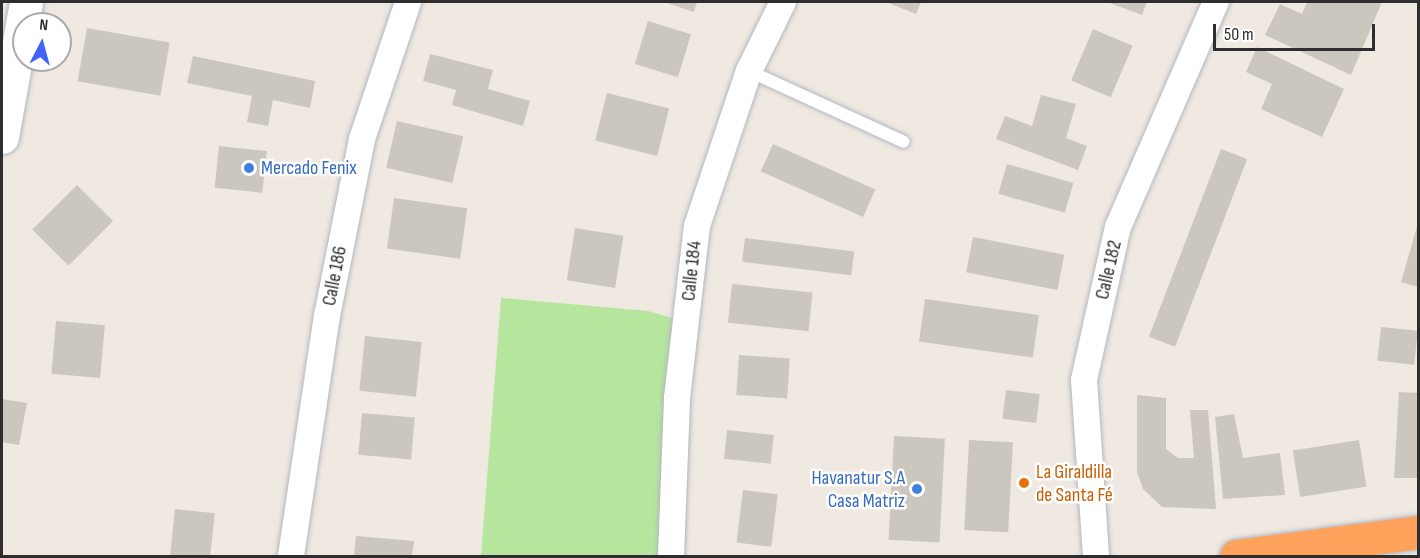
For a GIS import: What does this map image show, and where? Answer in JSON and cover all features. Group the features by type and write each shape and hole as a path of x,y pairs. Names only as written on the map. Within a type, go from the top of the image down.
{"highway":[{"path":"1236,556 1419,532"}],"street":[{"path":"2,137 26,2"},
{"name":"Calle 186","path":"291,556 327,316 362,139 408,2"},
{"name":"Calle 184","path":"671,556 676,398 697,226 748,71 783,2"},
{"name":"Calle 182","path":"1096,556 1084,380 1118,227 1216,2"}],"lane":[{"path":"748,71 904,142"}],"green space":[{"path":"501,298 648,311 686,322 671,556 481,556"}],"building":[{"path":"664,2 697,2 694,12"},
{"path":"886,2 921,2 916,14"},
{"path":"1107,2 1147,2 1142,15"},
{"path":"1307,2 1382,2 1351,75 1265,35 1280,4 1302,14"},
{"path":"648,21 691,34 678,77 635,64"},
{"path":"87,28 170,43 160,96 78,81"},
{"path":"1093,29 1133,46 1111,97 1071,81"},
{"path":"1257,47 1344,89 1322,137 1261,109 1272,84 1246,72"},
{"path":"430,54 493,70 488,89 530,101 523,126 452,105 456,90 423,81"},
{"path":"193,56 315,81 310,108 273,100 268,126 247,122 252,96 187,83"},
{"path":"607,93 669,108 657,156 595,141"},
{"path":"1041,95 1076,104 1066,138 1087,146 1078,170 996,139 1005,116 1032,126"},
{"path":"397,121 463,136 452,183 386,168"},
{"path":"773,144 875,190 863,217 761,171"},
{"path":"219,146 267,151 262,193 215,188"},
{"path":"1221,149 1247,159 1175,347 1149,337"},
{"path":"1007,164 1073,183 1065,213 998,194"},
{"path":"77,185 113,221 69,266 32,230"},
{"path":"394,198 467,208 460,259 387,249"},
{"path":"1418,223 1418,287 1401,282"},
{"path":"575,228 623,236 615,288 567,280"},
{"path":"973,237 1064,255 1057,290 966,272"},
{"path":"745,238 854,251 851,275 742,262"},
{"path":"732,284 813,292 808,331 728,323"},
{"path":"925,299 1039,315 1033,358 919,342"},
{"path":"56,321 105,325 100,378 51,374"},
{"path":"1381,327 1418,331 1414,365 1377,361"},
{"path":"365,336 422,342 416,397 359,391"},
{"path":"739,355 790,359 787,398 736,395"},
{"path":"1006,390 1040,394 1036,423 1002,419"},
{"path":"1399,392 1418,393 1418,478 1394,478"},
{"path":"1137,395 1166,398 1166,449 1178,458 1194,458 1190,410 1208,410 1216,509 1162,507 1143,489 1137,472"},
{"path":"2,399 27,403 19,445 2,442"},
{"path":"362,413 415,418 411,459 358,455"},
{"path":"1234,414 1243,458 1280,453 1285,495 1223,499 1215,417"},
{"path":"727,430 774,435 771,464 724,459"},
{"name":"Havanatur S.A Casa Matriz","path":"894,436 945,439 939,543 889,540"},
{"path":"969,440 1013,442 1008,532 964,530"},
{"path":"1359,440 1366,486 1300,497 1293,450"},
{"path":"743,490 778,494 771,547 737,543"},
{"path":"175,509 215,513 210,556 170,556"},
{"path":"356,536 414,541 412,556 354,556"}],"place":[{"name":"Mercado Fenix","path":"249,168"},
{"name":"La Giraldilla de Santa Fé","path":"1024,483"},
{"name":"Havanatur S.A Casa Matriz","path":"917,489"}]}
